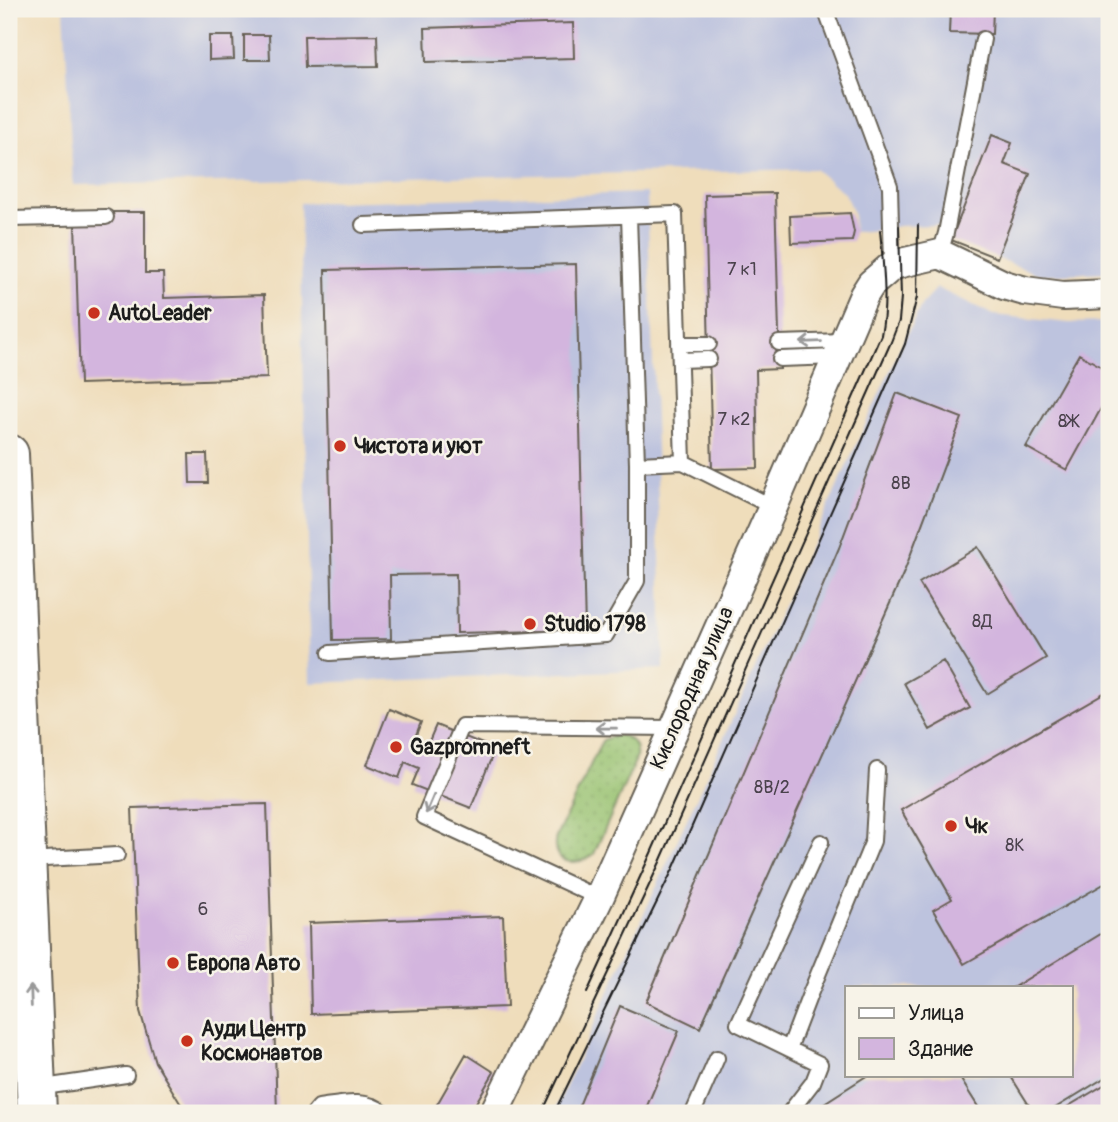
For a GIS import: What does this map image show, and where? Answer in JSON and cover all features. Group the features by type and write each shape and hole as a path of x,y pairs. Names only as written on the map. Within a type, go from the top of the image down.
{"main road":[{"path":"9,454 10,545 33,1034 27,1088"}],"street":[{"path":"892,266 940,254 1004,285 1025,291 1063,296 1109,294"},
{"name":"Кислородная улица","path":"494,1113 599,898 864,295 871,284 892,266"}],"lane":[{"path":"825,9 890,186 892,266"},
{"path":"940,254 983,39"},
{"path":"363,225 675,214 683,462"},
{"path":"330,653 606,635 637,580 629,216"},
{"path":"9,219 106,217"},
{"path":"779,343 840,349"},
{"path":"679,344 709,344"},
{"path":"780,359 840,349"},
{"path":"680,360 709,359"},
{"path":"636,464 683,462 773,507"},
{"path":"599,898 424,817 462,726 674,728"},
{"path":"789,1049 873,841 877,770"},
{"path":"789,1113 813,1082 820,1064 738,1024 821,842"},
{"path":"25,860 117,855"},
{"path":"694,1113 717,1058"},
{"path":"27,1088 126,1075"},
{"path":"314,1113 319,1107 351,1102 377,1107 384,1113"}],"shaded area":[{"path":"64,9 1109,9 1109,272 1040,275 951,240 939,225 899,226 854,232 853,212 844,193 815,169 73,185"},
{"path":"647,193 664,669 310,683 300,203"},
{"path":"937,288 994,315 1069,323 1109,322 1109,1113 554,1113 922,304"}],"green space":[{"path":"615,735 632,741 636,749 636,759 594,854 579,861 566,861 556,853 556,837 600,745 603,740"}],"building":[{"path":"950,9 993,9 992,34 949,33"},
{"path":"573,23 574,58 426,62 425,28"},
{"path":"244,35 269,35 270,60 244,60"},
{"path":"377,35 378,66 305,67 304,36"},
{"path":"209,36 233,36 234,59 209,60"},
{"path":"992,135 1012,143 1004,164 1030,174 997,258 951,240"},
{"path":"775,193 780,369 756,370 758,468 712,469 705,195"},
{"path":"92,212 145,212 145,273 163,273 164,298 264,295 267,378 80,384 75,222"},
{"path":"850,213 854,232 852,241 791,243 790,216"},
{"path":"576,264 585,630 457,633 456,574 390,575 391,639 333,640 325,270"},
{"path":"1079,354 1109,371 1109,394 1067,470 1026,447"},
{"path":"897,393 962,418 904,572 700,1028 646,1002 839,548"},
{"path":"189,454 207,454 208,483 190,483"},
{"path":"978,547 1046,658 987,694 919,583"},
{"path":"943,661 970,708 930,730 904,683"},
{"path":"1109,690 1109,881 964,964 933,910 952,899 901,810"},
{"path":"389,709 421,722 414,740 427,746 436,725 495,749 471,808 412,785 419,768 405,762 399,778 367,765"},
{"path":"267,804 277,1113 190,1113 180,1103 155,1062 140,1011 132,808"},
{"path":"503,916 507,1007 311,1014 309,923"},
{"path":"1109,929 1109,1075 1047,1113 1034,1113 1011,1076 1072,1076 1072,986 1016,986"},
{"path":"620,1006 679,1031 644,1113 576,1113"},
{"path":"466,1054 494,1072 470,1113 432,1113"},
{"path":"866,1076 959,1076 982,1113 822,1113 818,1107"},
{"path":"1109,1082 1109,1113 1057,1113"}],"tram line":[{"path":"554,1113 674,867 905,344 917,297 918,225"},
{"path":"542,1113 660,862 891,342 899,321 901,297 899,226"},
{"path":"587,993 881,335 885,296 880,230"}],"place":[{"name":"AutoLeader","path":"94,313"},
{"name":"Чистота и уют","path":"340,446"},
{"name":"Studio 1798","path":"530,624"},
{"name":"Gazpromneft","path":"396,747"},
{"name":"Чк","path":"951,826"},
{"name":"Европа Авто","path":"173,963"},
{"name":"Ауди Центр Космонавтов","path":"187,1041"}]}
